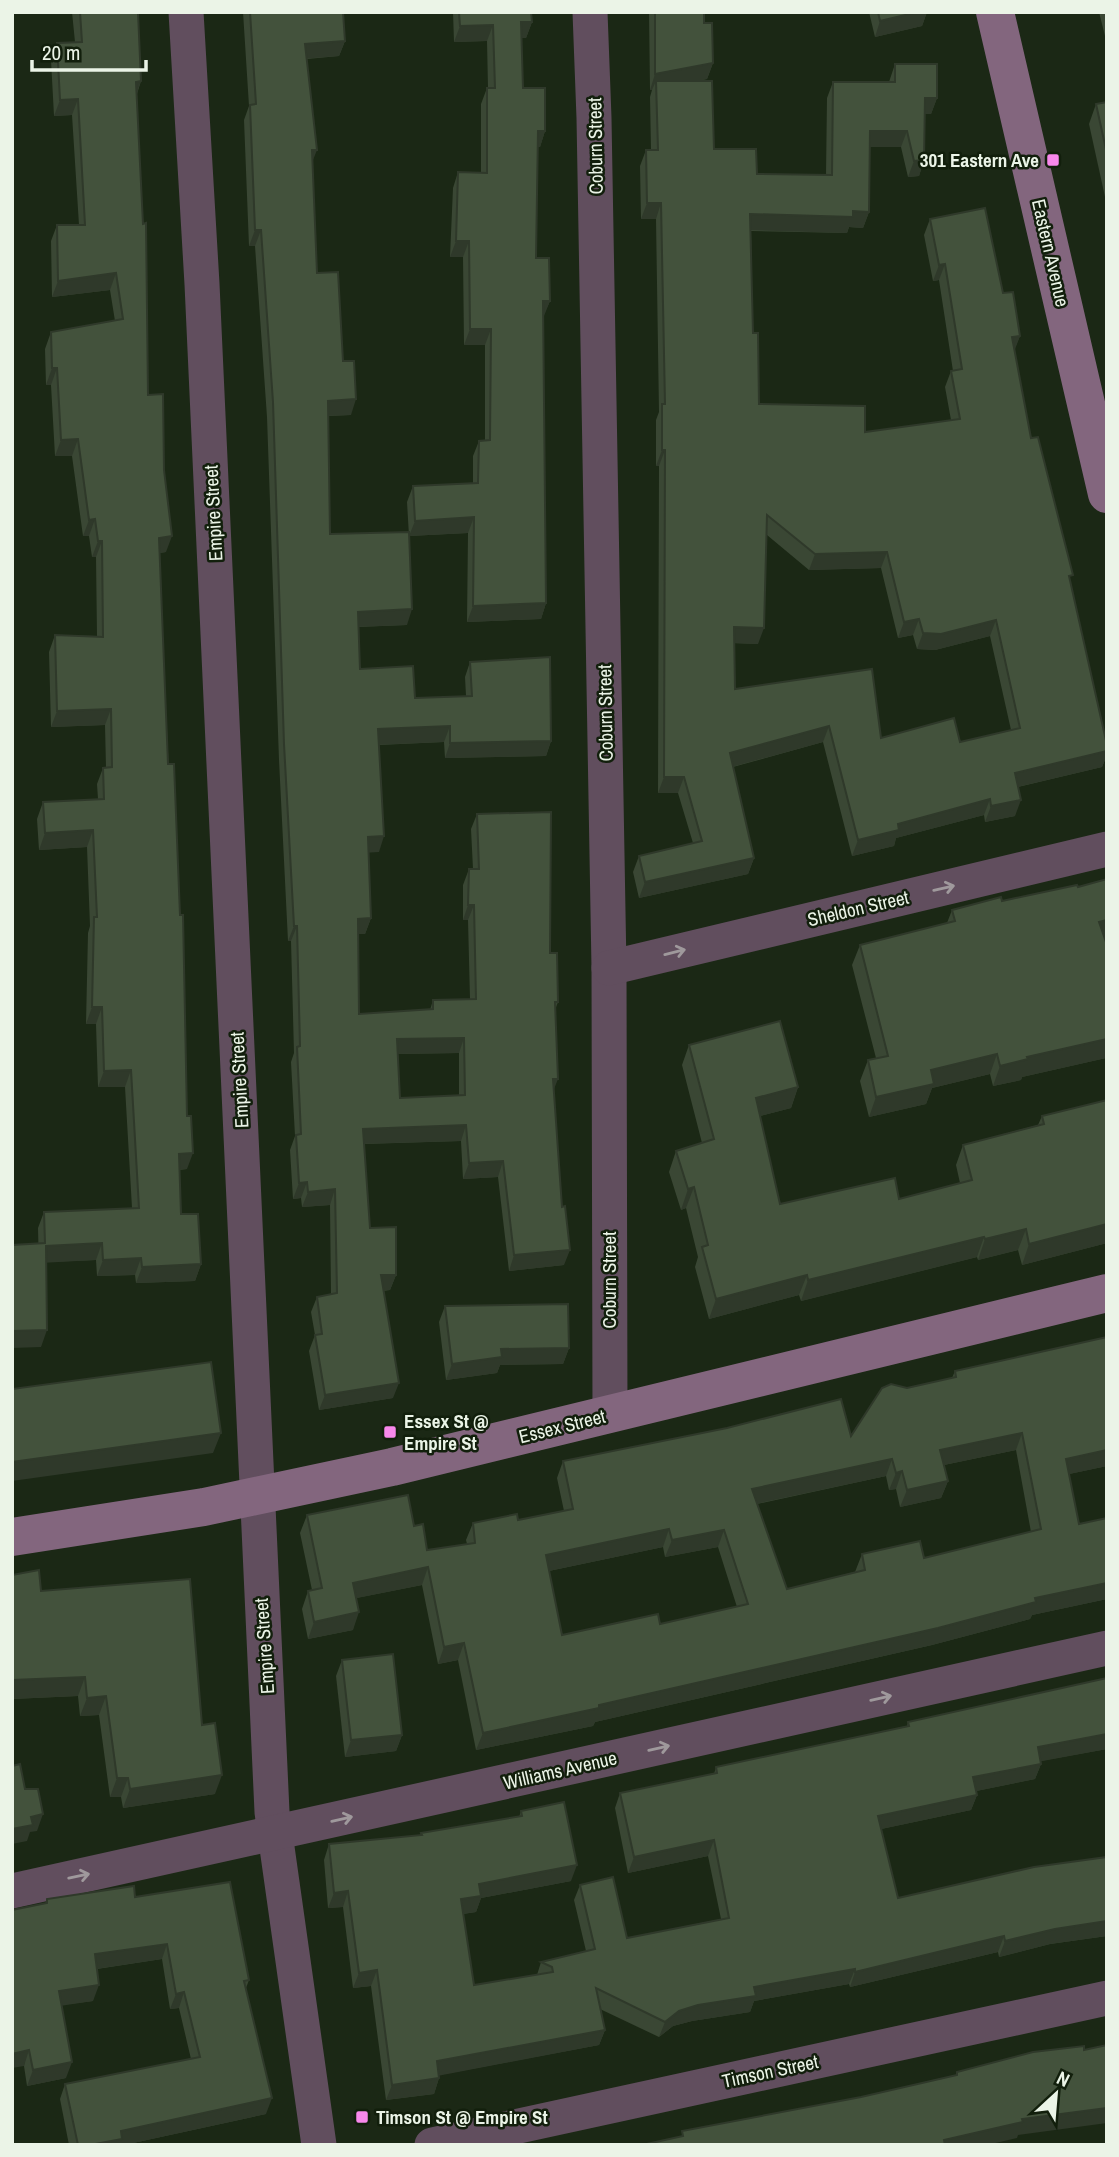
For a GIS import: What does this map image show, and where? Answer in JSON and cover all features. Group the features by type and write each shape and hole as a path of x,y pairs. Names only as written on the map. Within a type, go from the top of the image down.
{"main road":[{"name":"Eastern Avenue","path":"995,12 1107,494"},
{"name":"Essex Street","path":"12,1538 155,1516 256,1496 610,1414 1107,1293"}],"street":[{"name":"Empire Street","path":"186,12 204,308 256,1496 275,1834 319,2145"},
{"name":"Coburn Street","path":"590,12 609,968 610,1414"},
{"name":"Sheldon Street","path":"609,968 1107,849"},
{"name":"Williams Avenue","path":"12,1891 1107,1647"},
{"name":"Timson Street","path":"432,2145 1107,1998"}],"building":[{"path":"80,12 138,12 141,81 136,82 143,224 146,223 148,395 163,394 164,470 172,536 159,538 168,764 174,764 180,915 183,915 187,1116 191,1116 193,1153 179,1154 181,1214 198,1214 201,1264 142,1267 141,1258 103,1260 102,1243 46,1246 47,1330 12,1331 12,1245 45,1243 44,1212 139,1208 131,1070 104,1071 102,1007 92,1007 94,917 97,917 93,830 45,833 43,802 104,799 103,768 112,767 111,709 57,711 55,635 103,637 102,541 98,541 95,519 89,520 78,439 61,440 57,368 52,368 51,332 123,319 116,273 58,281 57,225 85,225 78,99 60,100 57,43 82,42"},
{"path":"250,12 343,12 345,41 305,44 317,150 312,150 317,273 338,272 343,361 354,361 356,399 328,401 330,534 409,532 412,609 358,612 360,669 413,666 415,698 472,696 470,662 550,657 551,741 450,743 450,726 378,729 384,836 368,837 371,918 358,919 359,1014 433,1009 433,1000 476,999 474,905 468,905 469,869 479,869 477,814 551,812 550,953 557,953 558,1002 555,1002 558,1079 553,1079 562,1207 565,1206 570,1250 514,1255 503,1161 469,1163 466,1125 363,1129 370,1228 396,1227 396,1275 381,1275 399,1383 325,1395 315,1335 322,1334 317,1297 337,1293 335,1189 308,1192 307,1182 299,1183 296,1135 301,1134 297,1047 300,1046 297,926 294,926 284,744 273,402 261,230 255,230 250,105 256,104","holes":["464,1038 465,1095 400,1098 397,1039"]},
{"path":"459,12 531,12 532,22 521,22 523,88 545,88 545,131 538,131 536,258 549,258 550,301 543,301 546,603 473,606 474,517 415,521 413,486 478,483 479,441 490,440 491,329 470,329 469,241 456,241 458,172 487,173 487,88 495,88 493,25 460,26"},
{"path":"655,12 704,12 704,23 712,23 713,63 655,74"},
{"path":"878,12 918,12 880,21"},
{"path":"895,64 937,64 937,98 925,98 924,160 914,161 907,131 870,131 869,212 853,211 853,217 750,214 753,333 758,333 759,404 865,406 865,432 960,419 951,371 962,369 945,264 939,265 930,219 985,208 1003,293 1013,292 1020,336 1012,337 1031,438 1038,437 1073,575 1069,576 1107,751 1015,773 1021,800 991,806 990,799 898,824 899,830 858,840 829,726 730,753 754,858 645,882 639,856 702,841 684,777 664,777 665,450 662,450 662,404 665,404 661,203 647,203 646,150 658,150 656,81 712,81 714,149 756,149 757,174 832,175 833,82 895,82","holes":["767,515 815,554 887,552 904,622 919,619 923,633 941,634 996,620 1020,728 960,742 954,718 881,738 872,669 735,689 734,627 764,628"]},
{"path":"1107,102 1107,154 1096,104"},
{"path":"1107,879 1107,920 1099,922 1107,945 1107,1039 1027,1057 1028,1059 1000,1066 997,1054 931,1070 934,1084 876,1097 868,1060 888,1056 860,945 955,921 952,910 1001,897 1002,901"},
{"path":"780,1021 798,1087 756,1098 780,1204 895,1178 899,1199 972,1180 963,1145 1044,1124 1042,1116 1107,1100 1107,1224 1029,1244 1026,1229 985,1239 984,1237 808,1280 807,1275 716,1299 702,1247 708,1245 694,1187 688,1189 676,1151 714,1139 689,1045"},
{"path":"568,1304 569,1348 501,1349 502,1357 452,1364 445,1306"},
{"path":"1107,1337 1107,1450 1066,1459 1079,1524 1107,1518 1107,1583 1035,1598 1036,1602 938,1628 483,1733 464,1643 444,1647 428,1567 353,1583 359,1612 314,1622 308,1591 322,1588 307,1515 408,1495 414,1526 423,1524 427,1550 475,1543 473,1523 517,1514 518,1520 573,1509 563,1461 727,1428 841,1399 851,1436 882,1388 891,1384 907,1388 956,1377 955,1371","holes":["1022,1433 1041,1529 924,1558 920,1541 862,1554 865,1570 787,1589 752,1489 892,1459 896,1473 902,1471 907,1490 948,1481 940,1450","669,1529 672,1540 724,1530 748,1604 660,1624 658,1614 562,1635 546,1555"]},
{"path":"211,1362 221,1433 12,1462 12,1389"},
{"path":"39,1570 41,1591 190,1579 202,1725 215,1723 222,1775 130,1789 128,1778 117,1778 106,1696 87,1698 85,1677 12,1680 12,1575"},
{"path":"393,1654 402,1735 351,1740 342,1660"},
{"path":"1107,1678 1107,1734 1038,1747 1041,1764 973,1777 977,1795 878,1816 898,1898 1034,1867 1107,1857 1107,1921 1055,1929 1005,1941 1004,1936 855,1972 855,1969 754,1987 756,1996 698,2005 679,2011 665,2022 596,1988 605,2030 437,2061 439,2078 392,2085 377,1970 359,1973 348,1891 334,1893 329,1844 422,1835 421,1833 522,1816 521,1811 564,1802 577,1865 479,1884 481,1896 461,1899 474,1985 553,1972 552,1967 541,1962 595,1949 580,1885 613,1877 627,1938 729,1918 714,1840 634,1857 620,1793 717,1773 716,1767 909,1726 908,1722"},
{"path":"20,1764 25,1789 38,1789 43,1814 31,1817 33,1825 12,1829 12,1766"},
{"path":"230,1882 249,1980 244,1981 272,2098 121,2131 122,2139 78,2145 65,2084 200,2057 184,1992 176,1994 167,1944 95,1954 99,1985 59,1991 72,2062 33,2070 29,2050 12,2054 12,1910 47,1903 47,1899 134,1886 135,1897"},
{"path":"1107,2045 1107,2108 1022,2119 1023,2122 944,2140 945,2145 642,2145 683,2136 682,2131 861,2097 957,2075 957,2072 1033,2052 1084,2046 1084,2050"}],"place":[{"name":"301 Eastern Ave","path":"1053,160"},
{"name":"Essex St @ Empire St","path":"390,1432"},
{"name":"Timson St @ Empire St","path":"362,2117"}]}
